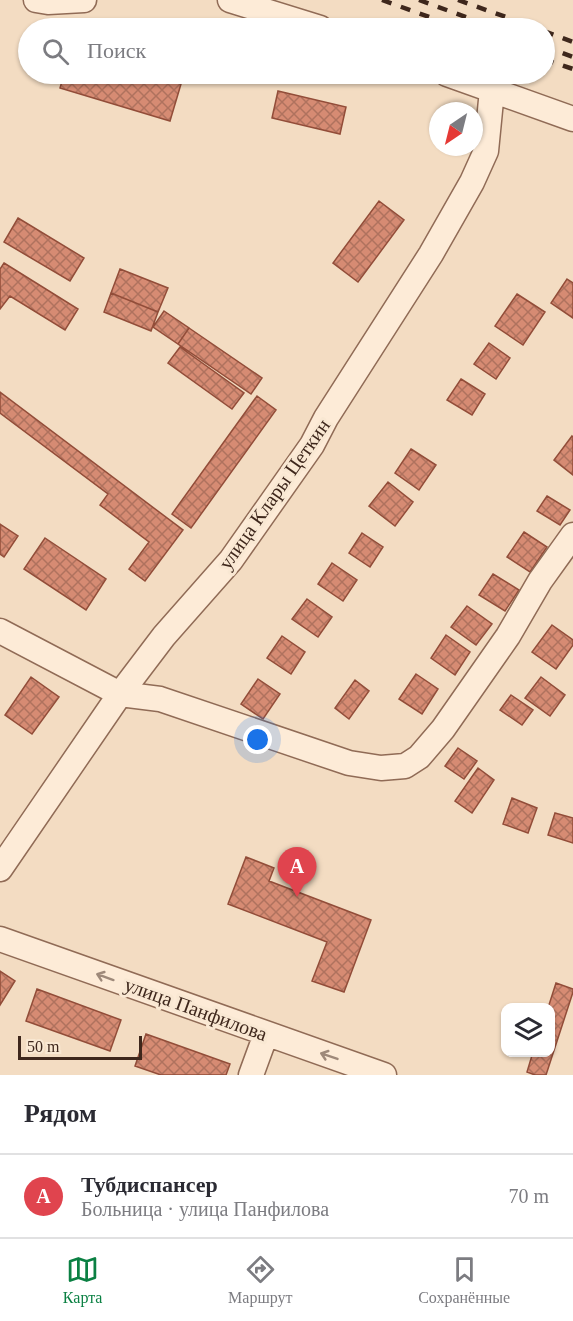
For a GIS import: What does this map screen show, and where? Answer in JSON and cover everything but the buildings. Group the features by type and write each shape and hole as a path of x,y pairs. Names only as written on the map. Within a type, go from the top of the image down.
{"street":[{"path":"36,0 48,2 84,0"},
{"path":"230,0 288,18"},
{"path":"475,84 573,119"},
{"name":"улица Клары Цеткин","path":"0,869 120,694 164,636 231,560 312,446 326,418 431,254 471,182 486,151 492,90"},
{"path":"0,631 120,694 160,699 349,763 381,768 405,766 419,757 443,729 508,636 540,581 573,535"},
{"name":"улица Панфилова","path":"3,939 384,1075"},
{"path":"251,1075 266,1034"}],"railway":[{"path":"382,0 432,18"},
{"path":"419,0 468,18"},
{"path":"458,0 509,18"},
{"path":"555,35 573,42"},
{"path":"555,50 573,57"},
{"path":"555,63 573,69"}],"place":[{"name":"Тубдиспансер","path":"297,897"}]}
